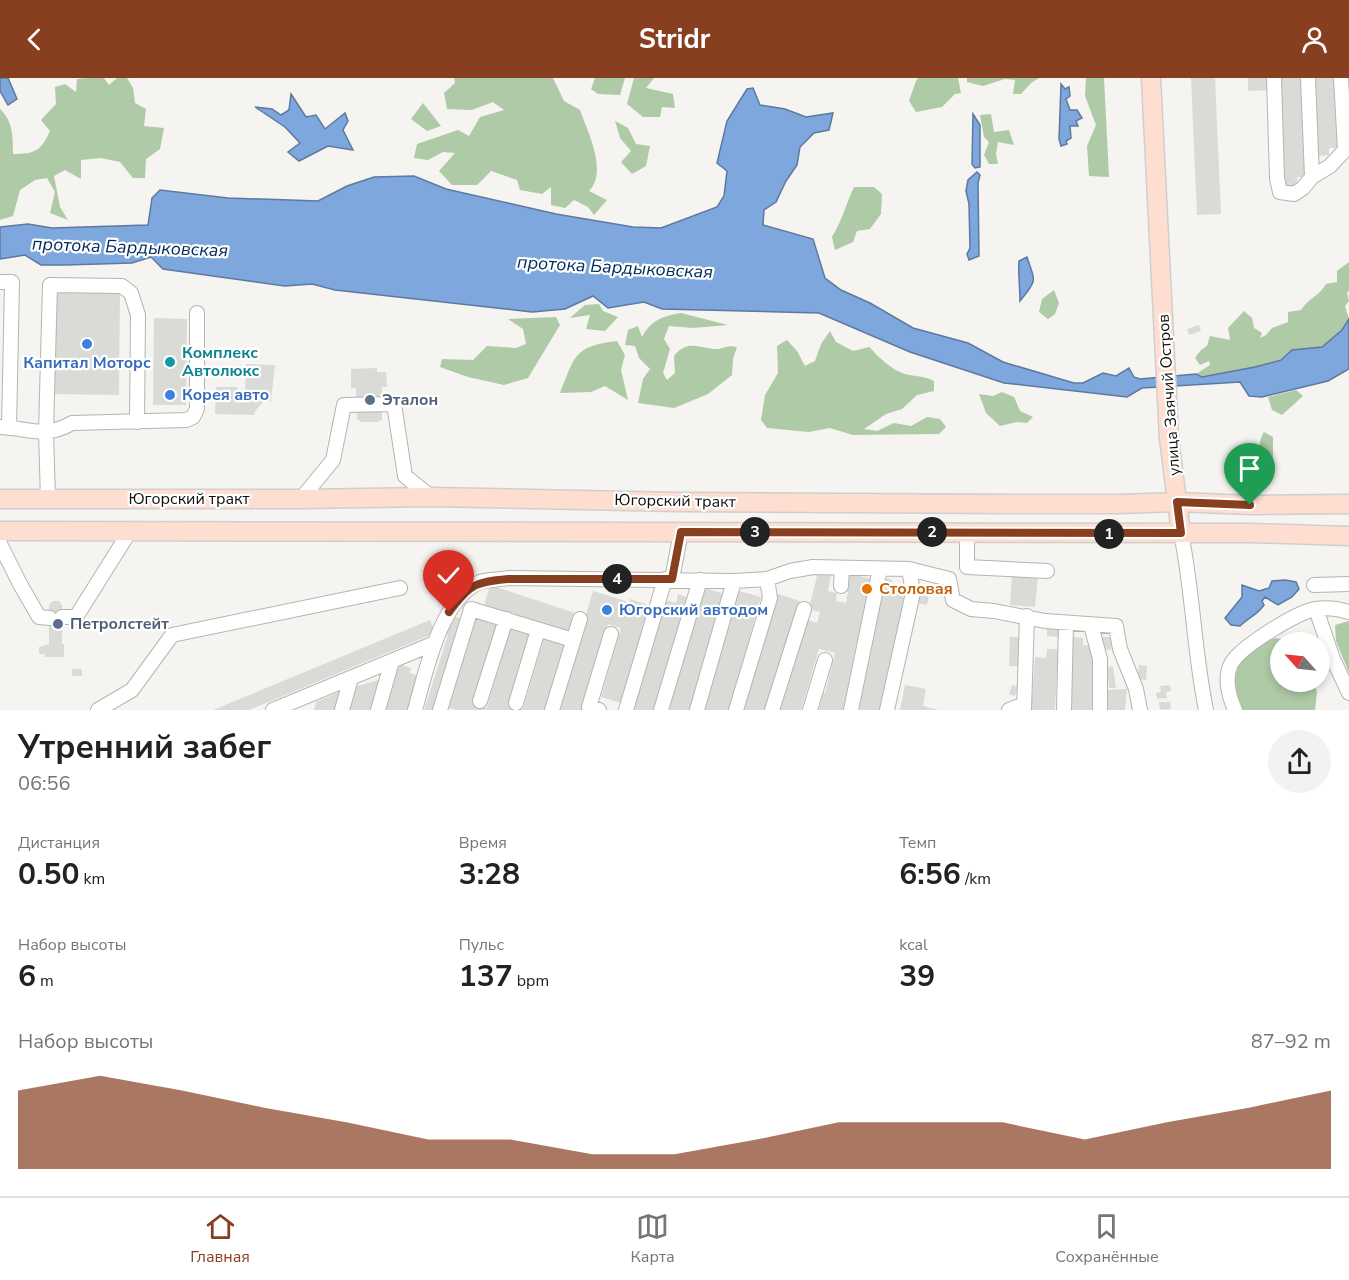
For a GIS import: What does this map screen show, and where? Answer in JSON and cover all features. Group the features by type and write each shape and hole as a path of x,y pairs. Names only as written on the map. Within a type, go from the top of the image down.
{"main road":[{"name":"улица Заячий Остров","path":"1151,78 1169,438 1181,533"},
{"name":"Югорский тракт","path":"0,499 431,497 678,502 1349,504"},
{"name":"Югорский тракт","path":"0,531 1181,533 1349,536"}],"street":[{"path":"1274,78 1277,178 1280,192 1294,194 1347,150 1341,78"},
{"path":"1308,78 1312,177"},
{"path":"0,282 12,282 5,428 46,432 58,431 72,423 137,423 186,420 193,417 197,409 197,313"},
{"path":"48,500 46,432 50,285 122,286 131,293 138,315 137,423"},
{"path":"302,499 333,460 344,405 394,404 405,476 431,497"},
{"path":"1,551 39,617 76,617 130,531"},
{"path":"626,710 669,579 681,532"},
{"path":"967,533 967,567 1047,571"},
{"name":"улица Заячий Остров","path":"1181,533 1189,571 1199,673 1206,710"},
{"path":"415,710 435,644 449,612 462,594 481,582 508,579 735,581 767,579 790,571 813,567 909,569 949,579 953,600 971,609 1066,623 1116,626 1120,649 1136,689 1140,710"},
{"path":"841,586 842,568"},
{"path":"851,710 880,569"},
{"path":"887,710 913,592 909,569"},
{"path":"736,710 770,598 767,579"},
{"path":"661,710 700,580"},
{"path":"697,710 735,581"},
{"path":"1314,585 1349,584"},
{"path":"98,710 132,690 172,635 400,588"},
{"path":"441,710 471,609 573,640"},
{"path":"772,710 804,609"},
{"path":"1235,710 1227,679 1231,665 1243,649 1300,614 1316,609 1337,609 1349,612"},
{"path":"1316,609 1332,659 1349,693"},
{"path":"1009,710 1024,707 1027,616"},
{"path":"480,701 506,619"},
{"path":"552,710 580,619"},
{"path":"1064,710 1066,623"},
{"path":"1091,625 1100,659 1100,710"},
{"path":"516,703 538,630"},
{"path":"599,710 590,707 611,633"},
{"path":"273,710 435,644"},
{"path":"810,710 825,660"},
{"path":"378,710 392,661"},
{"path":"342,710 351,678"},
{"path":"305,710 309,695"}],"green space":[{"path":"104,78 109,85 117,78 127,78 133,88 135,103 146,109 144,126 164,128 160,149 146,159 145,178 133,178 120,162 101,158 81,160 81,179 65,170 54,176 60,207 68,220 50,213 55,192 47,178 35,180 20,190 13,216 0,220 0,109 10,124 13,154 32,152 44,143 50,131 41,120 56,104 55,87 65,84 76,92 77,79"},
{"path":"454,78 553,78 564,101 580,110 595,152 597,173 589,191 607,200 594,215 588,207 574,200 565,208 551,205 551,187 542,194 520,190 517,180 491,171 477,185 452,185 439,171 455,153 443,152 428,160 414,158 417,144 458,130 469,136 480,117 504,110 493,102 472,110 447,109 444,93 455,83"},
{"path":"595,78 625,78 620,95 598,94 591,89"},
{"path":"634,78 654,78 646,88 673,94 675,108 662,107 660,117 643,117 627,104"},
{"path":"918,78 958,78 961,93 955,94 942,107 916,112 909,101"},
{"path":"967,78 1039,78 1021,94 1013,94 1015,80 1005,79 983,86 967,82"},
{"path":"1086,78 1104,78 1109,177 1089,176 1087,146 1096,125 1085,96"},
{"path":"423,103 441,126 427,131 411,119"},
{"path":"991,114 994,132 1009,130 1014,145 998,142 996,154 998,164 989,164 984,155 989,142 984,137 980,115"},
{"path":"615,121 628,128 636,144 650,146 646,166 632,174 621,162 631,151 620,138"},
{"path":"854,187 874,187 882,194 881,214 870,229 857,231 853,242 835,250 832,237"},
{"path":"1349,262 1349,290 1347,293 1349,301 1345,306 1349,319 1342,330 1322,347 1292,350 1281,359 1255,367 1202,377 1196,374 1210,365 1209,361 1200,365 1195,358 1207,346 1210,336 1230,340 1228,328 1244,311 1252,318 1254,328 1262,333 1260,338 1272,328 1288,322 1288,312 1301,310 1326,284 1337,282 1337,271"},
{"path":"1054,290 1059,303 1055,314 1048,319 1039,312 1042,299"},
{"path":"599,304 603,311 618,317 605,331 586,329 590,315 570,318 585,305"},
{"path":"681,313 728,325 693,328 669,326 664,339 670,349 663,373 667,380 675,373 674,356 688,346 714,349 737,347 733,359 732,375 708,394 674,408 638,403 643,379 650,369 639,358 635,346 625,345 628,330 638,326 642,337 649,326 658,320"},
{"path":"556,317 560,325 528,378 504,385 468,377 440,367 442,359 473,360 487,346 516,348 526,344 523,329 508,319"},
{"path":"830,331 836,342 853,351 869,347 895,370 934,381 934,391 917,395 902,409 886,414 864,429 877,431 894,423 911,426 927,417 940,419 946,427 939,434 853,435 830,428 809,432 767,428 761,420 765,395 778,373 777,346 787,340 797,351 805,366 815,361 821,344"},
{"path":"617,341 625,355 621,370 628,400 605,386 591,392 560,393 578,355 592,346"},
{"path":"1296,390 1303,396 1282,415 1272,410 1268,397"},
{"path":"1002,392 1014,397 1020,411 1033,417 1027,423 1017,422 1000,426 986,413 979,394 993,396"},
{"path":"1264,432 1273,437 1273,458 1265,472 1260,469 1259,454 1260,441"},
{"path":"1349,621 1349,673 1336,641 1335,625"},
{"path":"1270,640 1270,692 1317,692 1315,710 1241,710 1236,697 1235,675 1245,657"}],"water":[{"path":"0,78 8,78 17,99 8,105 0,91"},
{"path":"1061,84 1065,89 1069,87 1070,96 1066,99 1070,110 1077,110 1082,118 1076,121 1078,126 1070,126 1071,138 1066,141 1067,144 1061,146 1059,139"},
{"name":"протока Бардыковская","path":"753,88 760,105 785,109 806,117 833,113 829,130 814,133 800,147 797,165 776,202 764,210 763,225 813,239 825,278 841,290 870,303 913,328 968,343 1003,362 1074,383 1083,383 1103,373 1116,376 1129,368 1134,377 1140,379 1196,374 1202,377 1255,367 1281,360 1292,350 1322,347 1342,330 1349,319 1349,369 1328,381 1262,397 1249,396 1240,382 1142,388 1127,397 1004,383 910,352 819,313 662,309 644,302 608,308 593,296 565,309 532,312 335,290 312,284 285,286 163,269 151,257 132,263 65,265 41,265 25,255 0,259 0,227 28,224 52,228 148,225 152,198 160,190 228,198 318,201 347,186 374,177 414,176 446,189 556,214 633,227 661,228 717,207 724,196 727,171 717,163 727,121 747,89"},
{"path":"291,94 306,117 316,115 325,129 345,113 348,121 343,130 353,150 328,146 299,161 288,152 300,143 285,127 255,107 272,109 281,115 289,110"},
{"path":"973,114 980,125 980,167 975,168 972,164"},
{"path":"977,172 980,175 978,183 979,256 969,260 967,254 970,248 969,204 966,191 968,180"},
{"path":"1027,257 1033,280 1020,301 1019,261"},
{"path":"1272,581 1296,582 1299,589 1292,597 1278,605 1265,597 1261,609 1240,626 1231,625 1225,618 1242,597 1242,585 1259,591 1269,588"}],"building":[{"path":"1191,78 1215,78 1221,214 1197,215"},
{"path":"1248,78 1271,78 1271,90 1248,91"},
{"path":"1280,78 1303,78 1307,177 1297,177 1297,187 1285,187"},
{"path":"1314,78 1337,78 1340,148 1329,148 1329,155 1318,156"},
{"name":"Капитал Моторс","path":"56,290 120,291 119,395 54,394"},
{"name":"Комплекс Автолюкс","path":"154,318 187,319 186,405 153,405"},
{"path":"1199,325 1201,331 1189,335 1187,329"},
{"path":"246,364 275,365 271,401 264,401 254,415 215,414 216,387 237,387 237,391 245,391"},
{"path":"377,368 377,372 386,372 387,387 382,387 382,420 361,422 357,419 356,388 351,388 351,369"},
{"path":"818,572 831,575 828,591 837,593 836,601 846,603 848,592 845,591 850,574 876,580 843,710 819,710 835,653 819,649 801,710 776,710 803,618 817,623 820,612 812,610 810,604"},
{"path":"1012,573 1038,575 1035,607 1010,605"},
{"path":"886,578 892,580 891,584 907,587 879,710 856,710"},
{"path":"490,585 575,613 568,633 484,606"},
{"path":"704,588 725,594 692,710 669,710"},
{"path":"921,588 930,591 927,605 917,603"},
{"path":"593,591 651,606 621,703 601,697 621,628 608,624 582,710 557,710"},
{"path":"739,591 761,597 729,710 705,710"},
{"path":"678,594 689,598 655,710 632,710 665,600 676,603"},
{"path":"778,594 800,601 767,710 742,710"},
{"path":"53,601 59,601 62,605 64,657 45,657 45,654 39,654 39,647 49,644 49,605"},
{"path":"456,617 465,619 437,710 424,710 448,635 446,634 447,628"},
{"path":"476,617 498,623 474,704 487,708 510,629 531,635 510,705 523,709 544,638 565,644 546,710 456,710 449,708"},
{"path":"430,620 435,633 249,710 213,710"},
{"path":"1047,629 1058,629 1058,637 1047,636"},
{"path":"1010,637 1019,637 1019,666 1009,666"},
{"path":"1073,637 1083,638 1083,645 1094,645 1092,710 1071,710"},
{"path":"1102,637 1111,637 1111,650 1102,649"},
{"path":"1047,649 1058,649 1055,710 1031,710 1035,657 1046,658"},
{"path":"398,664 411,668 410,673 418,676 408,710 384,710"},
{"path":"1139,665 1147,666 1146,680 1137,679"},
{"path":"1113,666 1116,688 1109,688 1107,667"},
{"path":"72,669 82,669 82,676 72,676"},
{"path":"382,679 372,710 347,710 354,687"},
{"path":"905,685 926,689 923,706 938,710 900,710"},
{"path":"1012,685 1018,687 1015,696 1009,694"},
{"path":"1170,685 1171,691 1166,692 1167,698 1157,699 1156,693 1161,692 1160,686"},
{"path":"1127,689 1125,710 1106,710 1106,690"},
{"path":"339,692 342,693 337,710 314,710 316,702"},
{"path":"1159,702 1170,702 1171,709 1160,710"}],"place":[{"name":"Капитал Моторс","path":"87,344"},
{"name":"Комплекс Автолюкс","path":"170,362"},
{"name":"Корея авто","path":"170,395"},
{"name":"Эталон","path":"370,400"},
{"name":"Столовая","path":"867,589"},
{"name":"Югорский автодом","path":"607,610"},
{"name":"Петролстейт","path":"58,624"}],"route":[{"path":"449,612 462,594 481,582 508,579 672,579 681,532 1181,533 1177,502 1250,505"}]}
